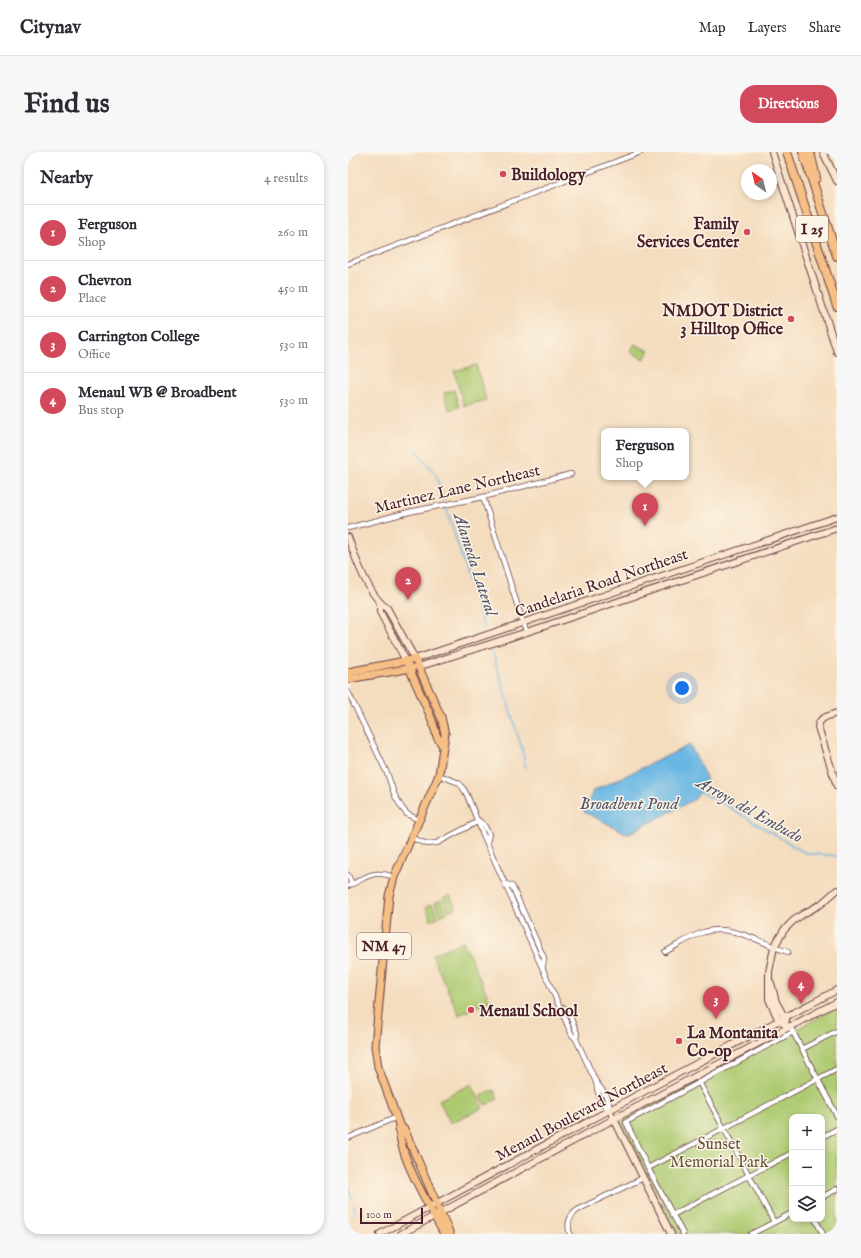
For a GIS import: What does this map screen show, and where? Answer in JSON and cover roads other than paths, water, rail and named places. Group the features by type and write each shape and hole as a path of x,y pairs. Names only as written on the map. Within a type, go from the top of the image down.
{"highway":[{"name":"I 25","path":"787,152 837,306"},
{"name":"I 25","path":"803,152 837,256"},
{"path":"810,152 825,220"}],"main road":[{"path":"772,152 837,352"},
{"path":"823,152 837,181"},
{"name":"Candelaria Road Northeast","path":"348,672 416,659 837,517"},
{"name":"Candelaria Road Northeast","path":"348,679 409,669 528,632 837,528"},
{"path":"348,537 364,576 380,604 386,608 416,659"},
{"path":"380,604 380,612 406,661 432,720 437,737 443,746"},
{"name":"NM 47","path":"416,659 441,717 445,734 439,775 394,878 389,896 375,1046 378,1067 396,1117 399,1124 405,1131 450,1234"},
{"path":"837,713 821,719 818,722 818,727 837,786"},
{"path":"792,1030 782,1019 769,999 770,961 774,947 784,930 793,921 826,900 837,890"},
{"name":"Menaul Boulevard Northeast","path":"380,1234 837,990"},
{"name":"Menaul Boulevard Northeast","path":"401,1234 614,1119 792,1030 837,1002"},
{"path":"610,1110 671,1234"},
{"name":"NM 47","path":"399,1124 399,1135 409,1164 429,1207 444,1234"},
{"path":"502,1168 506,1177"}],"street":[{"path":"348,264 640,152"},
{"name":"Martinez Lane Northeast","path":"348,528 409,512 484,497 571,474"},
{"path":"484,497 523,623 528,632"},
{"path":"348,692 387,773 395,796 407,814 419,820"},
{"path":"439,775 459,783 463,788 479,821 484,825 489,834 487,842 506,884 512,886 544,958 543,966 561,1008 567,1010 577,1032 576,1039 596,1082 603,1092 610,1110"},
{"path":"412,838 427,844 437,843 479,821"},
{"path":"348,875 350,885 373,873 383,873 394,878"},
{"path":"665,952 704,932 725,930 742,934 788,952"},
{"path":"683,1234 648,1168 626,1122 792,1030 837,1116"},
{"path":"802,1049 837,1031"},
{"path":"648,1168 837,1069"},
{"path":"699,1082 774,1222"},
{"path":"348,1138 396,1117"},
{"path":"825,1135 837,1129"},
{"path":"672,1215 789,1155"},
{"path":"570,1234 568,1221 574,1212 643,1178"},
{"path":"825,1195 837,1189"},
{"path":"751,1234 789,1214"},
{"path":"817,1222 823,1234"}],"water":[{"name":"Broadbent Pond","path":"690,745 707,780 695,799 628,834 584,812 593,791"}],"waterway":[{"path":"416,450 434,472"},
{"path":"436,475 444,501"},
{"name":"Alameda Lateral","path":"446,507 484,628"},
{"path":"492,651 522,749 526,769"},
{"name":"Arroyo del Embudo","path":"698,791 724,804 805,853 837,856"},
{"path":"348,1186 352,1199"},
{"path":"354,1205 355,1214"}],"place":[{"name":"Buildology","path":"503,174"},
{"name":"Family Services Center","path":"747,232"},
{"name":"NMDOT District 3 Hilltop Office","path":"791,319"},
{"name":"Ferguson","path":"645,526"},
{"name":"Chevron","path":"408,600"},
{"name":"Menaul WB @ Broadbent","path":"801,1004"},
{"name":"Menaul School","path":"471,1010"},
{"name":"Carrington College","path":"716,1019"},
{"name":"La Montanita Co-op","path":"679,1041"}],"park label":[{"name":"Sunset Memorial Park","path":"719,1152"}]}
